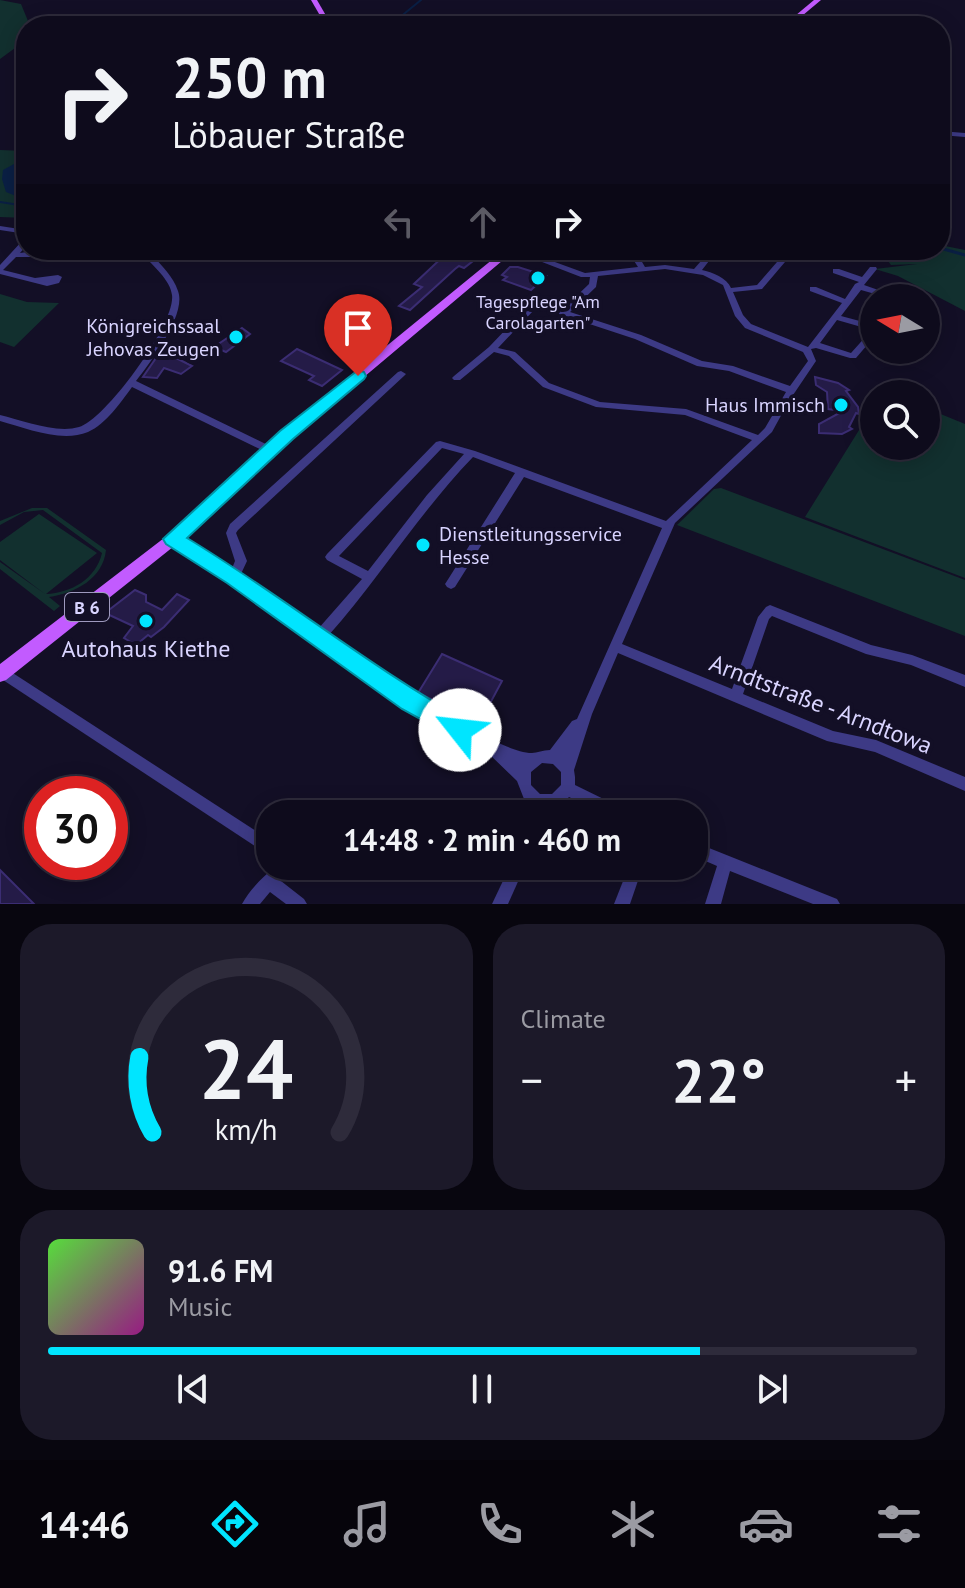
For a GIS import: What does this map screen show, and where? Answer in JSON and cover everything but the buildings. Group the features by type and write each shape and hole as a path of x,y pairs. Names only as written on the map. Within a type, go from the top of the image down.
{"main road":[{"path":"798,16 818,0"},
{"path":"492,260 492,265"},
{"name":"B 6","path":"1,673 173,539 270,450 499,260"}],"street":[{"path":"16,252 0,270 34,281"},
{"path":"0,418 64,431 85,429 99,419 130,382 165,331 176,302 172,286 151,260"},
{"path":"538,260 564,270 594,276 675,267 718,278 731,290 739,316 748,326 807,350 812,361 791,390 775,423 668,526 585,714 567,770 567,789 555,800"},
{"path":"637,260 643,269"},
{"path":"697,271 705,260"},
{"path":"731,290 759,287 781,260"},
{"path":"807,350 817,345 873,269"},
{"path":"836,271 860,283"},
{"path":"565,312 593,285 594,276"},
{"path":"813,289 846,302"},
{"path":"457,378 492,349 533,307 544,306 638,337 700,364 730,368 791,390"},
{"path":"836,317 860,325"},
{"path":"817,345 847,355 858,355"},
{"path":"492,349 512,354 546,385 599,405 686,412 760,439"},
{"path":"852,368 860,352"},
{"path":"234,577 241,561 231,533 234,527 401,374"},
{"path":"130,382 270,450"},
{"path":"369,577 331,557 440,444 668,526"},
{"path":"319,637 346,608 455,468 471,453"},
{"path":"451,584 521,473"},
{"path":"173,539 234,577 410,702 485,744 533,760 552,758 561,762 567,770"},
{"path":"736,696 764,617 770,610 870,650 912,660 965,681"},
{"name":"Arndtstraße - Arndtowa","path":"616,647 832,737 876,746 965,784"},
{"path":"1,673 256,840"},
{"path":"552,758 585,714"},
{"path":"485,744 523,778 531,800"},
{"path":"523,778 525,769 533,760"},
{"path":"567,789 590,800"},
{"path":"531,795 542,800"},
{"path":"708,855 832,904"},
{"path":"713,904 725,863"},
{"path":"250,904 271,880"},
{"path":"500,904 511,880"},
{"path":"622,904 631,880"},
{"path":"269,882 299,904"}],"green space":[{"path":"0,0 21,4 26,16 16,16 16,47 0,59"},
{"path":"0,150 16,151 16,218 0,217"},
{"path":"950,247 965,250 965,311 940,298 940,284 913,284 875,269 917,264 891,265 885,260 950,260"},
{"path":"0,294 27,302 59,303 14,347 0,342"},
{"path":"940,414 965,424 965,578 805,517 860,429 860,460 940,460"},
{"path":"721,488 965,580 965,636 677,525 714,489"},
{"path":"32,508 47,508 106,550 94,577 78,588 49,597 60,606 54,611 0,569 0,562 45,594 0,560 0,542 39,514 97,553 46,594 64,591 81,583 94,570 102,553 43,510 24,512 0,525 0,521"}],"water":[{"path":"16,164 16,196 6,192 3,170"}],"waterway":[{"path":"401,16 421,0"},
{"path":"0,202 16,204"},
{"path":"950,251 965,255"}],"place":[{"name":"Tagespflege \"Am Carolagarten\"","path":"538,278"},
{"name":"Königreichssaal Jehovas Zeugen","path":"236,337"},
{"name":"Haus Immisch","path":"841,405"},
{"name":"Dienstleitungsservice Hesse","path":"423,545"},
{"name":"Autohaus Kiethe","path":"146,621"}],"route":[{"path":"358,376 287,435 173,539 234,577 410,702 460,730"}]}
